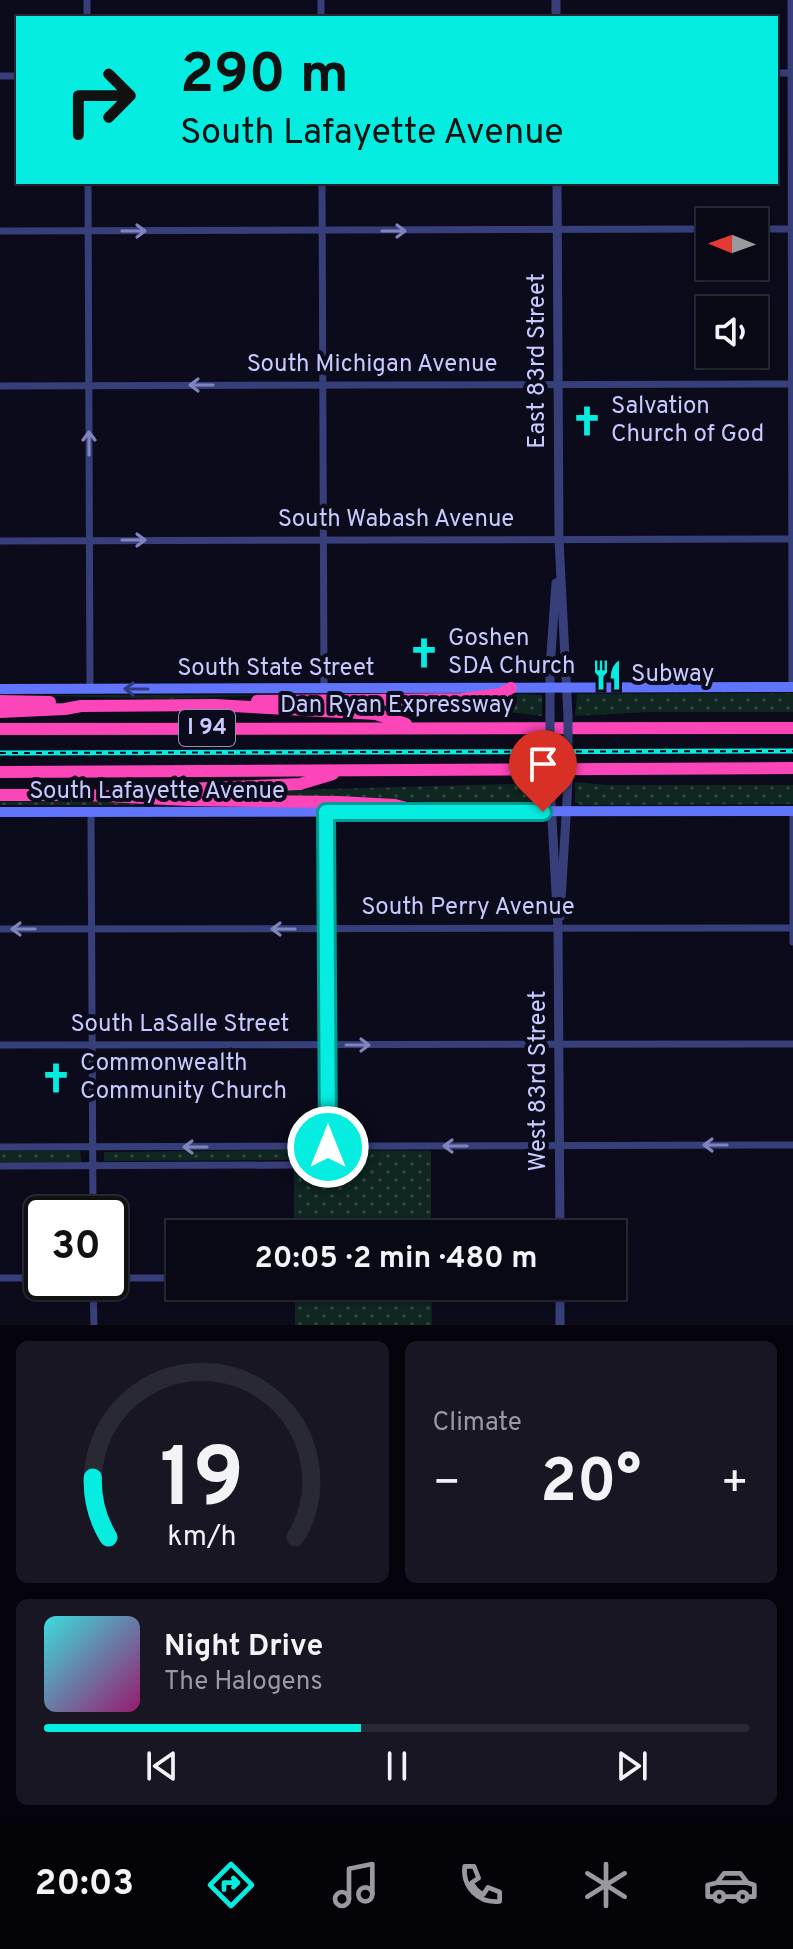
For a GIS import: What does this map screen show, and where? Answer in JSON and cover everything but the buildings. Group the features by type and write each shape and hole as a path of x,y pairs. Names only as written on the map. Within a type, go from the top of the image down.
{"highway":[{"path":"0,712 81,706 215,705 302,699 462,699 500,694 511,688"},
{"path":"0,701 65,702 81,706"},
{"path":"215,705 376,714 415,727"},
{"name":"Dan Ryan Expressway","path":"0,729 793,728"},
{"name":"I 94","path":"0,772 793,768"},
{"path":"86,795 300,784 345,770"},
{"path":"0,795 339,802 395,805 415,810"}],"main road":[{"name":"South State Street","path":"0,689 792,687"},
{"name":"South Lafayette Avenue","path":"0,812 793,811"}],"street":[{"path":"791,0 792,687"},
{"path":"88,184 90,689"},
{"path":"322,184 324,689"},
{"name":"East 83rd Street","path":"557,184 559,540 567,688"},
{"path":"0,231 696,229"},
{"path":"768,229 792,229"},
{"name":"South Michigan Avenue","path":"0,386 792,384"},
{"name":"South Wabash Avenue","path":"0,541 792,539"},
{"name":"East 83rd Street","path":"550,688 559,540"},
{"name":"West 83rd Street","path":"550,688 550,812 558,928 560,1220"},
{"name":"West 83rd Street","path":"558,928 564,889 567,812 567,688"},
{"path":"91,811 93,1196"},
{"path":"793,811 793,942"},
{"path":"326,812 328,1147"},
{"name":"South Perry Avenue","path":"0,929 793,928"},
{"name":"South LaSalle Street","path":"0,1045 793,1044"},
{"path":"0,1147 793,1145"},
{"path":"0,1166 292,1165"},
{"path":"0,1278 24,1278"},
{"path":"128,1278 166,1278"},
{"path":"93,1300 94,1325"},
{"path":"560,1300 560,1325"}],"green space":[{"path":"793,693 793,712 649,712 575,716 577,694"},
{"path":"522,694 542,695 542,716 507,712 438,713 294,706 494,699"},
{"path":"14,695 268,695 172,699"},
{"path":"575,782 606,785 793,785 793,804 581,805 575,802"},
{"path":"542,783 540,803 180,795 180,793"},
{"path":"0,802 170,805 0,805"},
{"path":"0,1151 80,1151 81,1162 0,1162"},
{"path":"431,1151 431,1220 294,1220 294,1160 104,1161 104,1152"},
{"path":"295,1300 431,1300 432,1325 295,1325"}],"railway":[{"path":"0,753 793,751"}],"place":[{"name":"Salvation Church of God","path":"587,421"},
{"name":"Goshen SDA Church","path":"424,653"},
{"name":"Subway","path":"607,675"},
{"name":"Commonwealth Community Church","path":"56,1078"}],"route":[{"path":"328,1147 326,812 543,812"}]}
